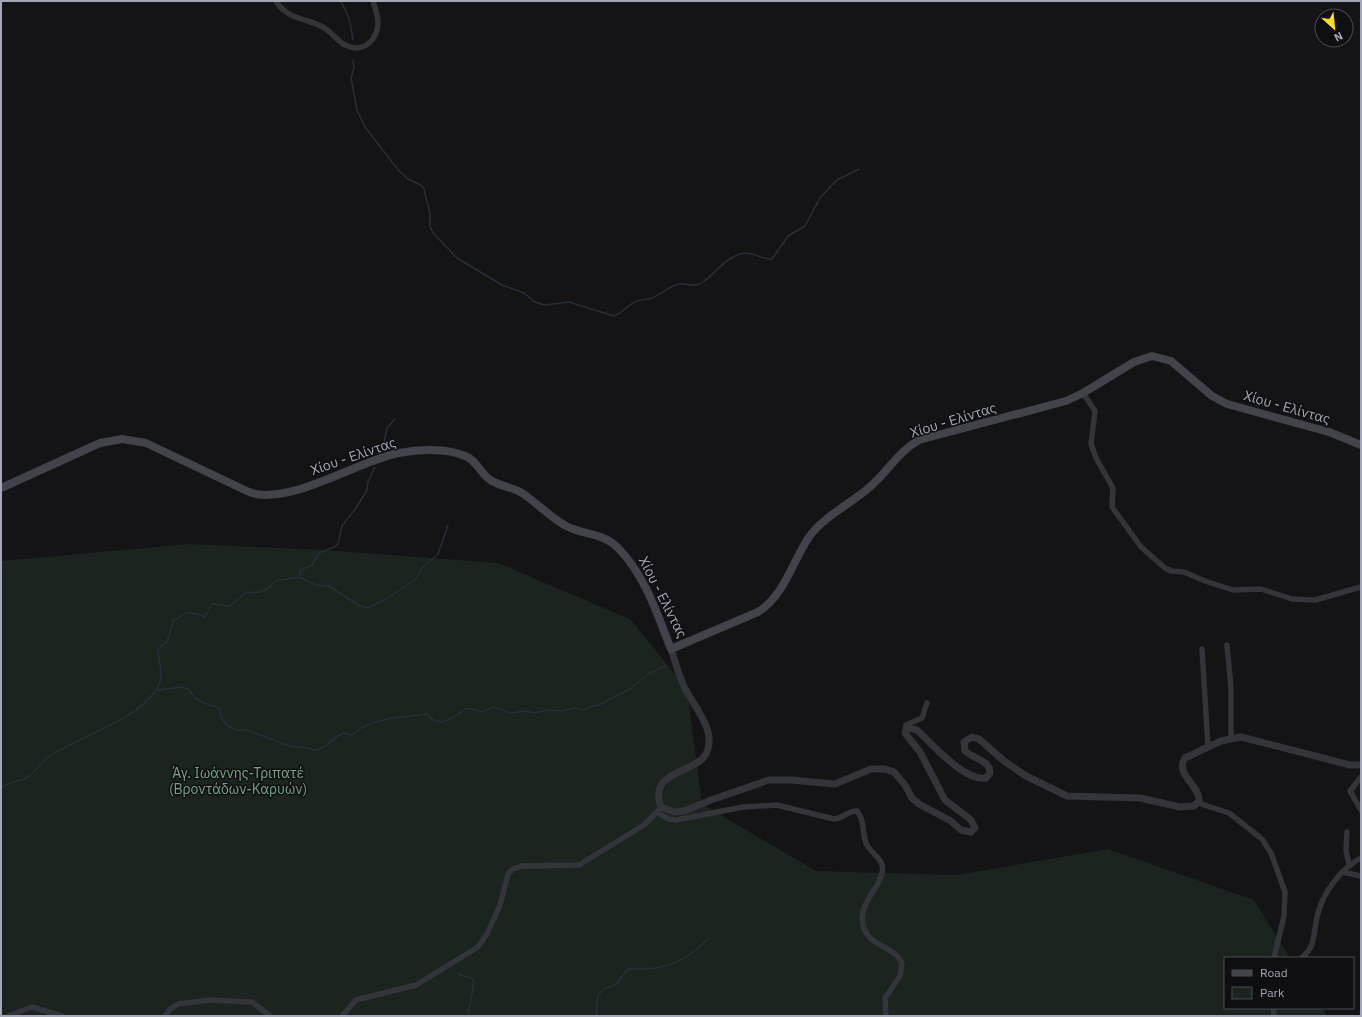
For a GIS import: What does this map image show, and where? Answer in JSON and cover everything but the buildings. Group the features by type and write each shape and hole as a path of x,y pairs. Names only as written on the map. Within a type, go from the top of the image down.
{"main road":[{"name":"Χίου - Ελίντας","path":"1,488 100,443 117,439 128,439 146,443 249,492 265,495 278,494 310,485 396,454 428,451 460,454 469,458 489,480 522,493 567,526 606,539 616,546 629,560 642,580 672,649 751,615 768,605 786,581 801,550 815,530 871,486 909,446 919,440 1052,405 1083,393 1134,362 1150,356 1160,357 1171,361 1212,396 1227,404 1329,432 1361,445"}],"street":[{"path":"276,1 286,13 295,18 321,26 342,43 354,48 362,47 371,42 377,33 378,17 373,1"},
{"path":"1083,393 1095,411 1091,444 1096,458 1113,488 1112,507 1142,547 1165,568 1170,571 1184,572 1205,582 1233,590 1260,589 1292,598 1315,600 1361,587"},
{"path":"1227,645 1231,688 1231,738"},
{"path":"672,649 686,690 704,722 709,744 707,753 702,759 676,772 664,782 658,794 659,809 668,819 676,820 742,808 777,804 834,819 840,818 852,811 857,811 863,822 866,843 881,861 883,868 880,879 862,911 863,926 872,941 894,953 902,964 900,976 885,998 886,1016"},
{"path":"1202,650 1208,747"},
{"path":"659,809 674,812 684,811 769,780 792,780 835,784 865,771 885,769 894,772 918,804 951,821 961,830 968,832 974,830 975,826 971,820 945,800 920,752 906,731 906,725 922,718 927,703"},
{"path":"906,731 912,728 917,730 958,768 976,777 986,778 990,773 990,770 986,763 969,754 964,748 964,742 972,736 979,739 1004,761 1026,776 1067,796 1140,798 1180,807 1188,807 1198,803 1229,813 1256,834 1267,845 1285,892 1284,916 1274,957"},
{"path":"1198,803 1198,794 1183,772 1183,761 1189,755 1231,738 1249,739 1350,765 1361,765"},
{"path":"1361,777 1350,791 1361,810"},
{"path":"342,1016 356,1000 416,985 478,947 500,905 508,874 513,869 522,866 579,865 644,825 659,809"},
{"path":"1347,832 1346,850 1349,865"},
{"path":"1302,957 1306,953 1314,938 1319,910 1333,883 1349,865 1361,858"},
{"path":"1342,872 1361,876"},
{"path":"165,1016 170,1009 178,1004 210,1000 252,1002 270,1016"},
{"path":"8,1016 32,1007 62,1016"}],"green space":[{"name":"Άγ. Ιωάννης-Τριπατέ (Βροντάδων-Καρυών)","path":"189,544 325,550 498,563 630,619 687,689 702,804 816,871 956,875 1108,849 1254,900 1289,957 1224,957 1224,1009 1323,1009 1327,1016 1,1016 1,561"}],"waterway":[{"path":"340,1 346,10 353,40"},
{"path":"353,60 354,68 351,78 357,110 365,127 399,171 408,179 421,185 424,189 430,214 430,227 434,234 457,258 502,285 524,293 535,302 545,305 569,302 614,316 634,302 655,297 676,285 700,284 734,256 749,253 772,259 788,236 805,226 820,198 831,186 837,180 859,169"},
{"path":"383,448 387,428 395,419"},
{"path":"1,788 7,784 26,778 32,774 48,757 61,749 106,728 134,711 146,701 156,690 161,680 158,649 167,642 174,619 177,619 186,613 197,614 205,617 212,604 229,606 247,592 256,593 263,591 275,581 299,577 301,570 312,565 319,553 338,544 342,526 356,508 367,490 368,482 375,467"},
{"path":"299,577 316,585 329,586 360,606 368,608 386,599 416,579 421,569 438,554 448,525"},
{"path":"157,690 182,687 188,689 195,698 219,708 222,719 228,726 236,730 247,730 289,746 313,750 323,748 344,733 350,735 360,728 378,721 394,718 427,714 432,719 442,722 452,718 467,708 483,712 493,707 511,713 525,711 535,713 548,710 561,711 575,708 583,710 599,705 630,689 648,674 665,666"},
{"path":"596,1016 598,995 605,988 617,984 628,969 663,967 672,964 689,955 708,939"},
{"path":"459,974 472,979 474,982 469,1010 470,1016"}]}
